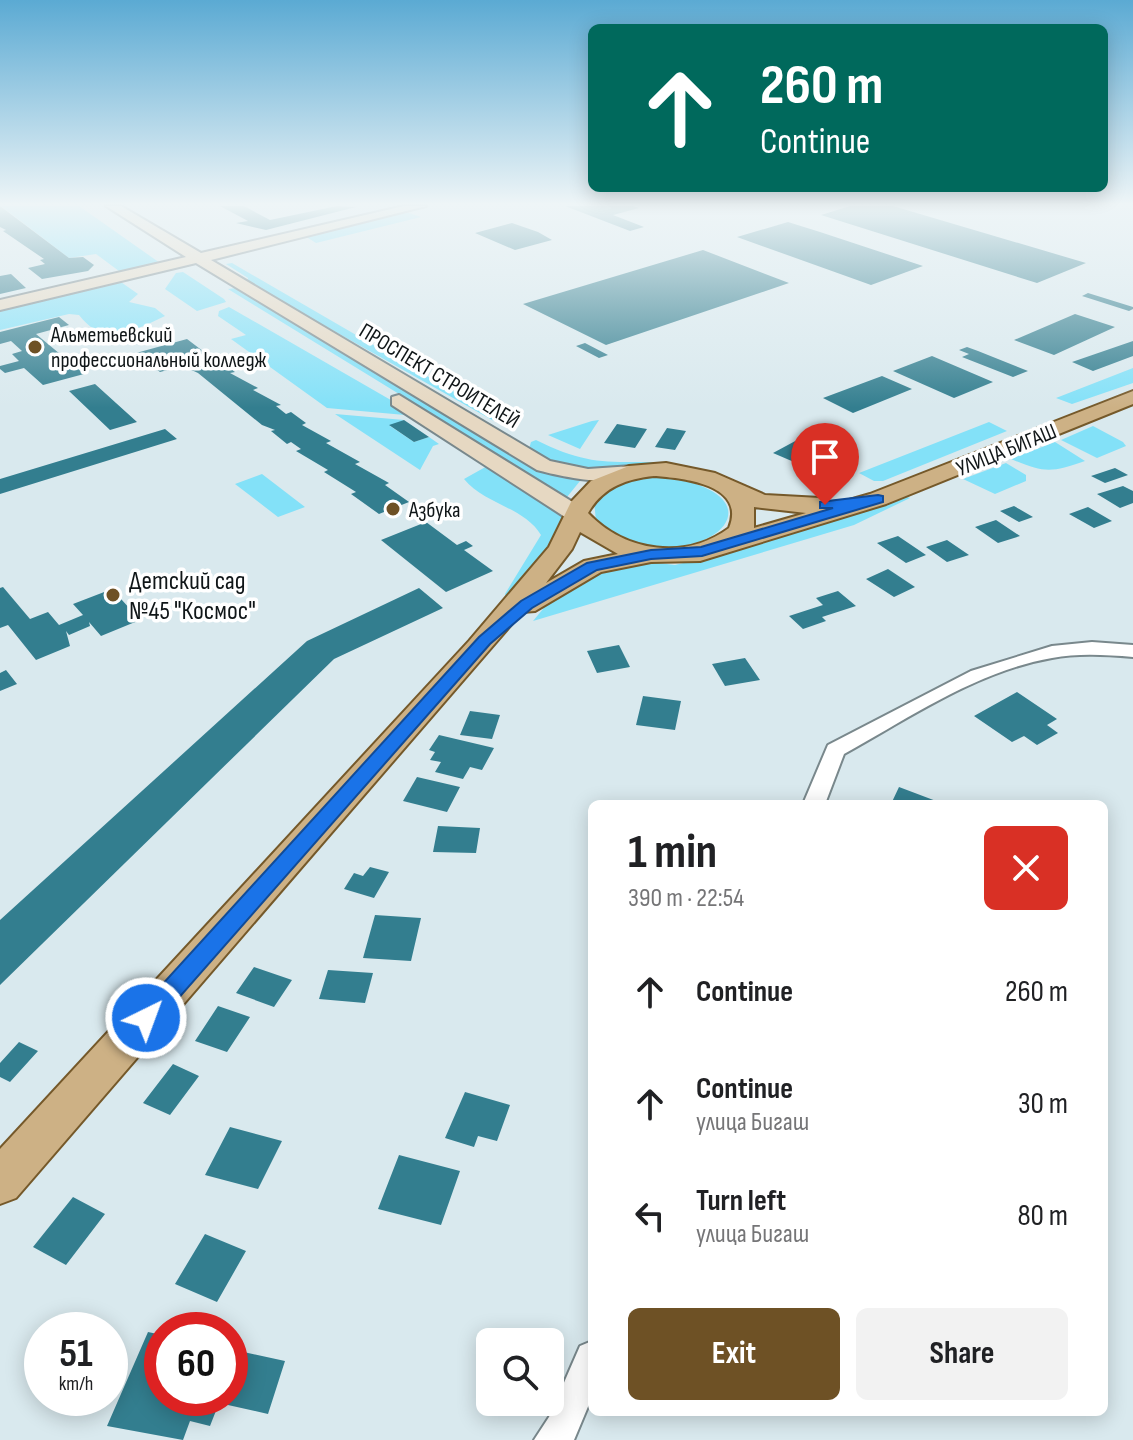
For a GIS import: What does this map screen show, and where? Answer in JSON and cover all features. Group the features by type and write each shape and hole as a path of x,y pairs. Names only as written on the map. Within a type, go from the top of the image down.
{"main road":[{"name":"УЛИЦА БИГАШ","path":"651,555 702,552 878,499 1133,397"},
{"name":"УЛИЦА БИГАШ","path":"576,514 592,488 632,472 677,470 718,482 740,495 781,506 878,499"},
{"path":"718,482 743,504 746,517 740,532 723,544"},
{"path":"0,1182 485,640 560,549 576,514 586,528 609,543 651,555"},
{"path":"485,640 526,604 570,577 593,566 651,555"}],"street":[{"path":"0,305 134,273"},
{"name":"ПРОСПЕКТ СТРОИТЕЛЕЙ","path":"193,273 576,514"},
{"name":"ПРОСПЕКТ СТРОИТЕЛЕЙ","path":"224,273 544,466 588,475 632,472"},
{"path":"217,288 239,282"},
{"path":"816,800 835,750 981,670 1057,650 1101,646 1133,651"},
{"path":"552,1440 561,1429 588,1367"}],"shaded area":[{"path":"176,273 185,273 226,302 197,311 165,289"},
{"path":"240,273 250,273 501,419 494,421 247,282 248,278"},
{"path":"118,280 138,294 129,302 155,308 165,316 119,334 98,331 79,315 69,314 0,330 0,308"},
{"path":"236,288 537,468 580,481 567,497 228,289"},
{"path":"229,307 396,403 405,415 327,408 231,339 246,335 218,316 219,311"},
{"path":"1133,368 1133,383 1072,404 1056,398"},
{"path":"335,414 404,420 390,426 414,442 429,437 439,444 433,446 420,470"},
{"path":"599,420 580,449 548,435 592,421"},
{"path":"989,422 1007,431 883,481 874,481 859,473"},
{"path":"1093,426 1126,446 1097,458 1061,440"},
{"path":"536,440 583,458 660,462 577,467 546,458 529,449 531,442"},
{"path":"1055,442 1085,461 1048,470 1011,459"},
{"path":"1006,463 1026,475 1026,481 995,494 963,479"},
{"path":"489,465 568,518 562,535 506,598 505,594 541,535 525,518 482,494 464,479"},
{"path":"262,474 305,507 278,517 235,484"},
{"path":"654,475 700,485 723,500 728,517 717,532 695,543 665,547 631,540 596,521 594,501 617,483"},
{"path":"902,495 910,498 854,525 533,621 562,586 587,574 642,561 675,565 720,554"}],"building":[{"path":"35,273 75,273 42,279"},
{"path":"626,273 763,273 789,283 606,345 523,304"},
{"path":"838,273 903,273 871,285"},
{"path":"1006,273 1061,273 1037,283"},
{"path":"11,274 26,288 0,294 0,276"},
{"path":"1088,293 1133,309 1129,311 1082,296"},
{"path":"1075,314 1115,327 1054,355 1014,340"},
{"name":"Альметьевский профессиональный колледж","path":"59,317 69,325 36,334 84,374 43,385 24,368 5,373 0,369 0,366 19,361 12,354 22,351 11,341 0,344 0,332"},
{"path":"187,339 212,358 209,359 222,363 235,372 230,373 258,388 253,390 281,405 276,406 286,414 291,412 306,423 302,425 331,441 326,443 360,462 355,464 389,483 385,485 409,502 379,514 351,494 356,492 324,472 328,470 296,451 301,449 291,442 287,444 271,431 275,430 262,425 198,373 183,366 160,372 136,353"},
{"path":"1133,341 1133,356 1093,371 1072,362"},
{"path":"585,343 608,355 599,358 576,346"},
{"path":"967,347 1028,371 1013,377 962,357 969,354 959,350"},
{"path":"932,356 993,382 954,398 893,371"},
{"path":"882,376 912,389 853,413 823,398"},
{"path":"95,384 137,422 110,430 69,391"},
{"path":"404,420 429,437 414,442 389,425"},
{"path":"617,424 647,429 635,448 604,443"},
{"path":"667,428 686,431 675,450 655,447"},
{"path":"165,429 177,439 0,494 0,479"},
{"path":"799,439 820,448 794,462 773,453"},
{"path":"1115,468 1128,475 1105,483 1091,476"},
{"path":"1123,486 1133,491 1133,503 1120,508 1097,494"},
{"path":"1014,506 1033,517 1019,522 1000,511"},
{"path":"1088,507 1112,521 1094,528 1069,514"},
{"path":"996,520 1020,536 998,543 975,527"},
{"path":"426,522 457,545 466,541 473,546 464,550 493,571 446,592 381,540"},
{"path":"898,536 926,555 906,563 877,543"},
{"path":"947,540 969,555 947,562 926,547"},
{"path":"888,569 915,587 894,597 866,579"},
{"path":"3,587 30,619 48,612 59,625 83,615 73,604 112,589 140,620 101,636 89,622 90,626 69,635 66,631 70,646 36,660 8,625 0,628 0,588"},
{"path":"419,588 443,608 334,659 0,985 0,920 307,641"},
{"path":"838,591 856,606 822,617 826,621 803,629 789,616 823,605 816,598"},
{"path":"619,645 630,667 597,673 587,651"},
{"path":"745,658 760,680 725,686 712,664"},
{"path":"6,670 17,684 0,691 0,673"},
{"path":"1017,692 1057,719 1047,725 1058,733 1037,745 1024,736 1012,742 974,716"},
{"path":"643,696 681,701 675,730 636,725"},
{"path":"470,711 500,715 492,739 460,735"},
{"path":"439,735 494,748 482,770 470,767 463,779 435,772 441,762 430,760 435,752 429,750"},
{"path":"417,777 460,787 447,812 403,801"},
{"path":"899,787 933,800 893,800"},
{"path":"438,826 480,828 476,853 433,852"},
{"path":"370,867 389,872 374,898 344,889 354,873 363,876"},
{"path":"375,915 421,918 411,961 363,958"},
{"path":"254,967 292,980 274,1007 236,993"},
{"path":"328,970 373,973 365,1003 319,999"},
{"path":"218,1006 250,1017 227,1052 195,1041"},
{"path":"19,1042 38,1051 10,1082 0,1077 0,1063"},
{"path":"173,1064 199,1076 170,1115 143,1103"},
{"path":"465,1092 510,1105 497,1141 478,1136 474,1147 445,1138"},
{"path":"230,1127 282,1141 258,1189 205,1175"},
{"path":"399,1155 460,1171 441,1225 378,1209"},
{"path":"73,1197 105,1214 66,1265 33,1247"},
{"path":"205,1234 246,1251 217,1302 175,1284"},
{"path":"144,1341 144,1416 214,1416 210,1426 190,1421 183,1440 107,1426 111,1416 128,1416 128,1378"},
{"path":"248,1353 285,1361 268,1414 248,1410"}],"place":[{"name":"Альметьевский профессиональный колледж","path":"35,347"},
{"name":"Азбука","path":"393,509"},
{"name":"Детский сад №45 \"Космос\"","path":"113,595"}],"route":[{"path":"146,1018 485,640 526,604 593,566 651,555 702,552 878,499 825,505"}]}
